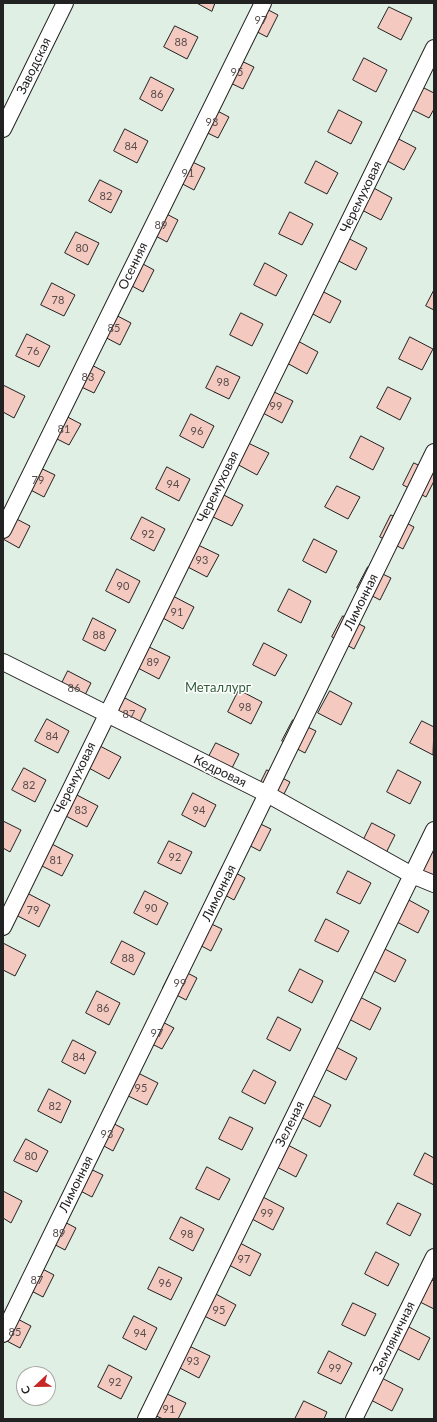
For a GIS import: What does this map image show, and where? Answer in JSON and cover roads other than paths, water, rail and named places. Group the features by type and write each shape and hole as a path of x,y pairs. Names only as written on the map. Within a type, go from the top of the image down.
{"street":[{"name":"Заводская","path":"3,129 65,3"},
{"name":"Осенняя","path":"3,530 263,3"},
{"name":"Черемуховая","path":"3,927 106,714 434,48"},
{"name":"Лимонная","path":"3,1334 434,452"},
{"name":"Кедровая","path":"3,662 267,794 412,875 434,884"},
{"name":"Зеленая","path":"146,1419 434,830"},
{"name":"Земляничная","path":"354,1419 434,1257"}],"park label":[{"name":"Металлург","path":"218,688"}]}
